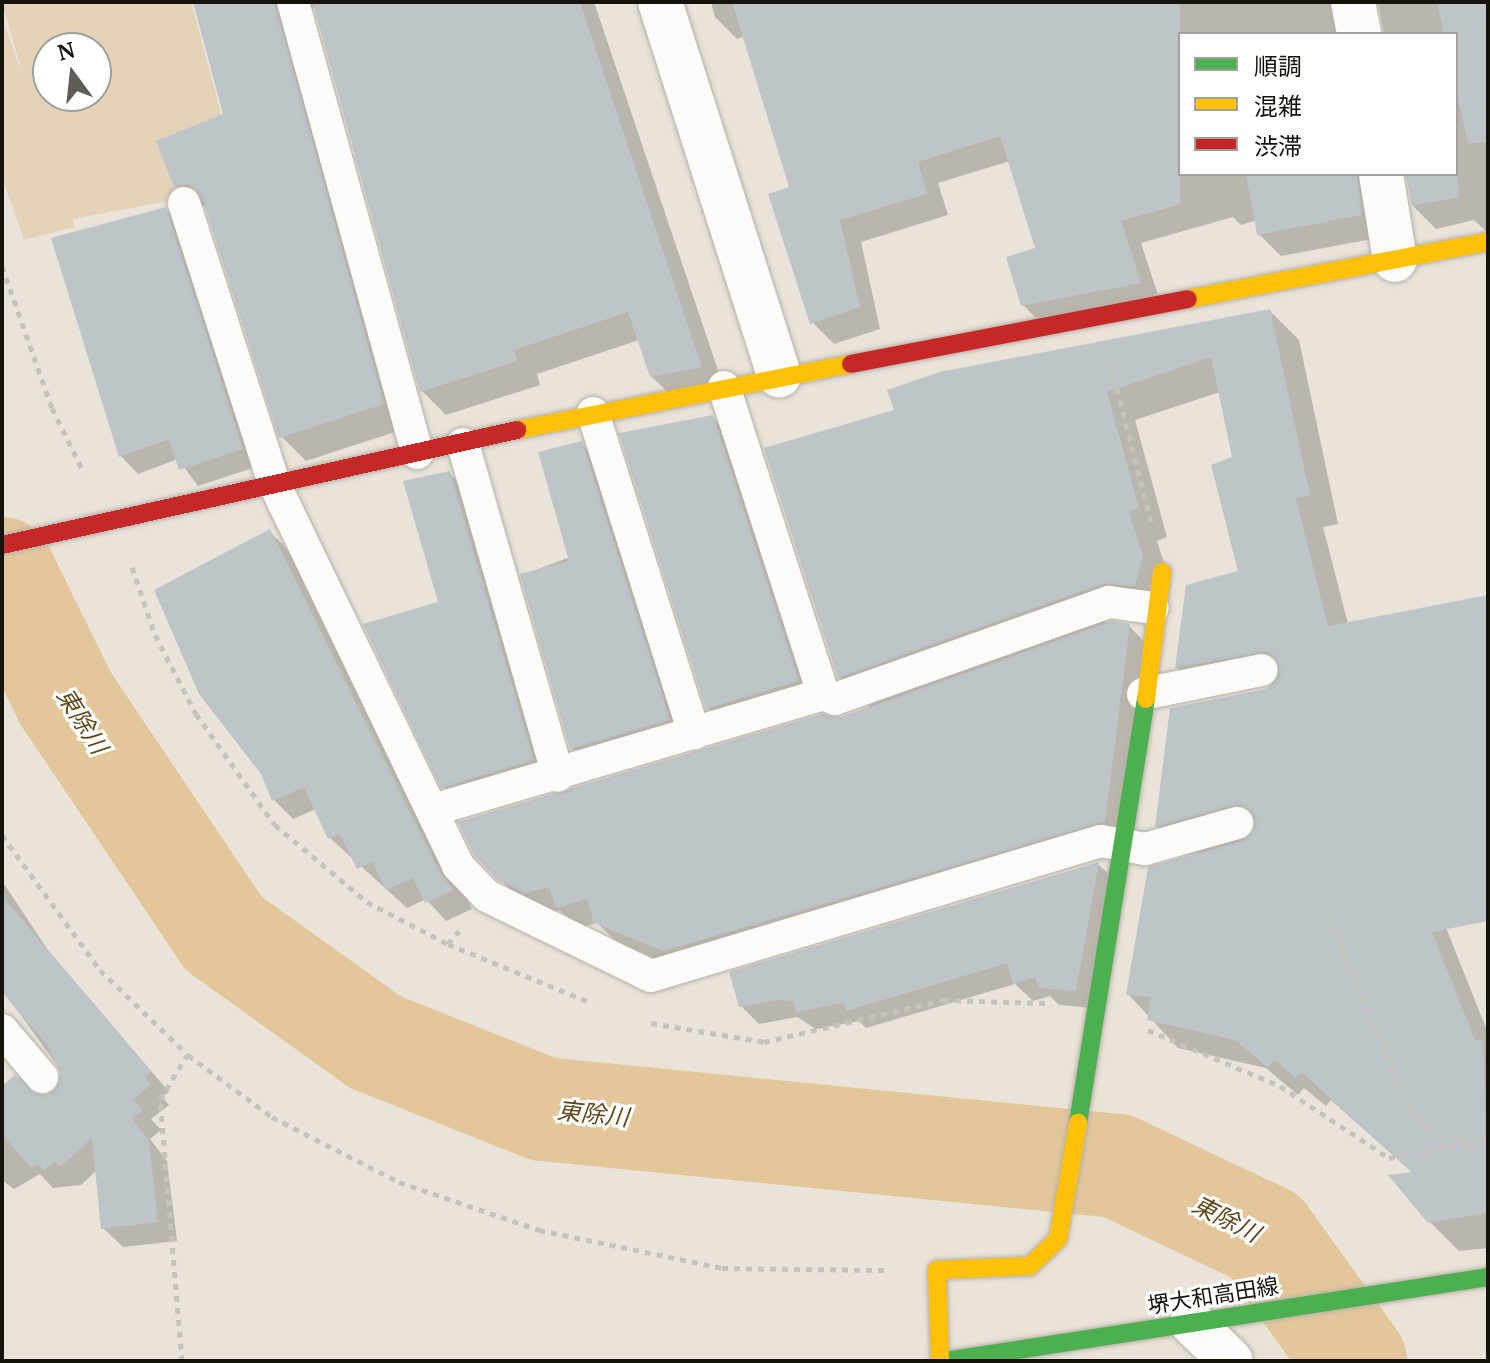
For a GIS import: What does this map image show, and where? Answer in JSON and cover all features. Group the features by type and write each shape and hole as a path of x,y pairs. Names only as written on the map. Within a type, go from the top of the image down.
{"street":[{"path":"660,2 779,376"},
{"path":"1381,176 1395,260"},
{"path":"2,545 102,520 463,444 593,413 1096,314 1488,242"},
{"path":"943,1361 937,1270 1030,1266 1058,1239 1095,1042 1127,845 1153,608 1162,572"},
{"name":"堺大和高田線","path":"943,1361 1087,1350 1192,1323 1479,1279"},
{"path":"1192,1323 1231,1361"}],"lane":[{"path":"293,2 417,453"},
{"path":"184,203 274,483 436,809 458,866 487,896 651,976 1101,841 1145,849 1237,823"},
{"path":"724,387 823,694"},
{"path":"593,413 694,733"},
{"path":"463,444 558,776"},
{"path":"436,809 558,776 823,694 835,699 1109,602 1153,608"},
{"path":"1143,694 1262,670"},
{"path":"2,1030 42,1077"}],"path":[{"path":"2,266 52,408 102,520 196,714 275,825 367,902 448,944 598,1005"},
{"path":"1096,314 1162,572"},
{"path":"2,835 100,970 188,1055 272,1117 399,1182 539,1230 722,1268 937,1270"},
{"path":"448,944 487,896"},
{"path":"1331,921 1409,1108 1449,1151"},
{"path":"639,1019 764,1042 943,1000 1067,1003 1280,1086 1389,1158 1449,1151 1488,1140"},
{"path":"182,1361 160,1100 188,1055"}],"shaded area":[{"path":"2,2 191,2 241,187 73,219 74,227 24,240 2,177 2,18 24,79"}],"building":[{"path":"193,2 275,2 384,404 279,438 202,197 189,185 174,187 156,141 223,114"},
{"path":"313,2 580,2 702,367 650,377 628,312 514,350 517,361 420,392"},
{"path":"732,2 1180,2 1180,204 1121,221 1141,283 1021,306 1006,257 1035,248 1000,136 918,162 927,194 840,220 860,307 810,324 768,194 789,187"},
{"path":"1437,2 1488,2 1488,142 1468,144 1458,98 1458,32 1444,32"},
{"path":"1246,176 1357,176 1362,215 1257,235"},
{"path":"1406,176 1457,176 1459,197 1412,206"},
{"path":"166,207 243,449 179,470 169,439 119,457 51,238"},
{"path":"1270,309 1310,495 1296,498 1328,626 1488,595 1488,921 1432,932 1475,1040 1483,1039 1488,1213 1428,1223 1388,1175 1412,1172 1301,1072 1296,1078 1274,1060 1268,1068 1235,1040 1147,1020 1151,997 1126,995 1148,867 1242,841 1256,827 1241,804 1155,827 1170,708 1266,689 1280,675 1267,652 1175,668 1186,585 1238,571 1211,465 1232,457 1211,357 1107,392 1139,508 1129,512 1143,556 1135,586 1103,584 838,678 764,448 894,410 887,390 940,372"},
{"path":"713,415 799,681 706,709 619,433"},
{"path":"582,441 670,720 570,749 520,574 569,561 538,452"},
{"path":"450,471 534,760 441,788 363,624 438,602 403,481"},
{"path":"270,529 441,874 454,890 425,903 413,878 386,890 372,862 357,869 340,834 328,839 304,787 272,801 261,774 199,694 154,590"},
{"path":"1111,621 1130,624 1105,822 664,951 594,923 587,899 556,908 549,887 525,893 498,880 474,855 458,822 822,714 841,717"},
{"path":"1099,862 1076,991 1039,988 1035,977 1013,984 1007,963 846,1011 844,1003 796,1012 793,1001 778,1000 739,1007 729,972"},
{"path":"2,896 151,1071 145,1077 151,1085 133,1099 143,1110 132,1119 149,1140 158,1222 101,1229 92,1138 60,1167 55,1161 44,1170 38,1164 32,1169 2,1134 2,1086 15,1075 46,1095 61,1074 48,1046 2,992"}],"waterway":[{"name":"東除川","path":"2,569 66,699 223,933 375,1042 543,1109 1117,1166 1265,1236 1355,1361"}],"traffic: fast":[{"path":"1078,1123 1146,699"},
{"path":"946,1361 1488,1277"}],"traffic: slow":[{"path":"1188,299 1488,242"},
{"path":"517,430 851,364"},
{"path":"1146,699 1162,572"},
{"path":"940,1361 937,1270 1030,1266 1058,1239 1078,1123"}],"traffic: jam":[{"path":"851,364 1188,299"},
{"path":"2,545 517,430"}]}
